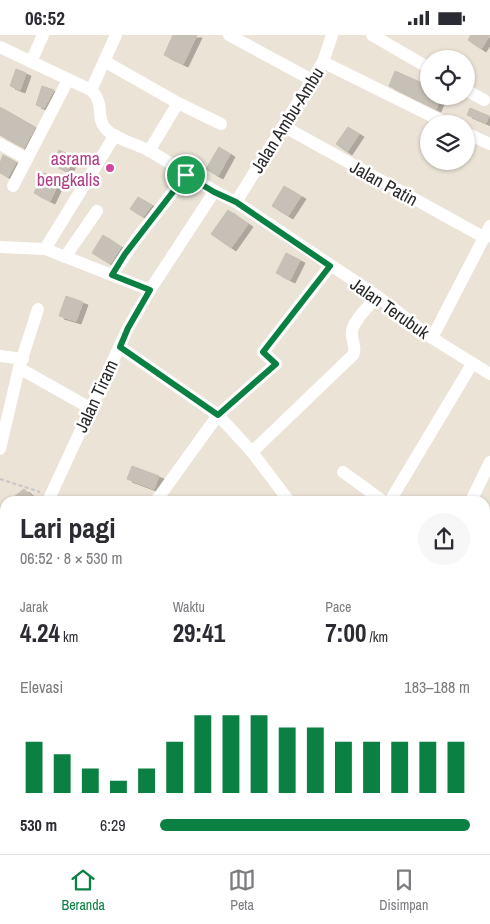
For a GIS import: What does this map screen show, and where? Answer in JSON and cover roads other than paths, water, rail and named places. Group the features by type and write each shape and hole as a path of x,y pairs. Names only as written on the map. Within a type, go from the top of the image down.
{"street":[{"path":"31,62 43,35"},
{"path":"0,47 91,90 116,35"},
{"path":"229,35 312,81"},
{"name":"Jalan Ambu-Ambu","path":"236,202 323,62 332,35"},
{"path":"372,35 420,63"},
{"path":"104,61 178,103 221,124"},
{"path":"323,62 430,115"},
{"path":"13,186 68,80"},
{"name":"Jalan Terubuk","path":"91,90 100,100 102,123 109,131 150,151 214,192 236,202 376,296 432,338 490,374"},
{"path":"475,95 484,100"},
{"path":"150,151 178,103"},
{"name":"Jalan Patin","path":"283,126 487,232"},
{"path":"45,249 115,135"},
{"path":"475,137 490,144"},
{"path":"0,143 27,159"},
{"path":"112,275 125,254 186,175"},
{"name":"Jalan Tiram","path":"49,496 128,328 150,290 214,192"},
{"path":"66,257 97,211"},
{"path":"432,338 487,232"},
{"path":"0,247 45,249 150,290"},
{"path":"160,496 218,415 276,364 263,352 330,266"},
{"path":"252,452 353,355 355,350 352,332 354,324 376,296"},
{"path":"0,447 21,364 38,309"},
{"path":"120,347 218,415 252,452 285,496"},
{"path":"0,357 21,364 90,409"},
{"path":"393,496 472,364"},
{"path":"473,496 490,462"},
{"path":"343,472 376,496"}],"place":[{"name":"asrama bengkalis","path":"110,168"}]}
